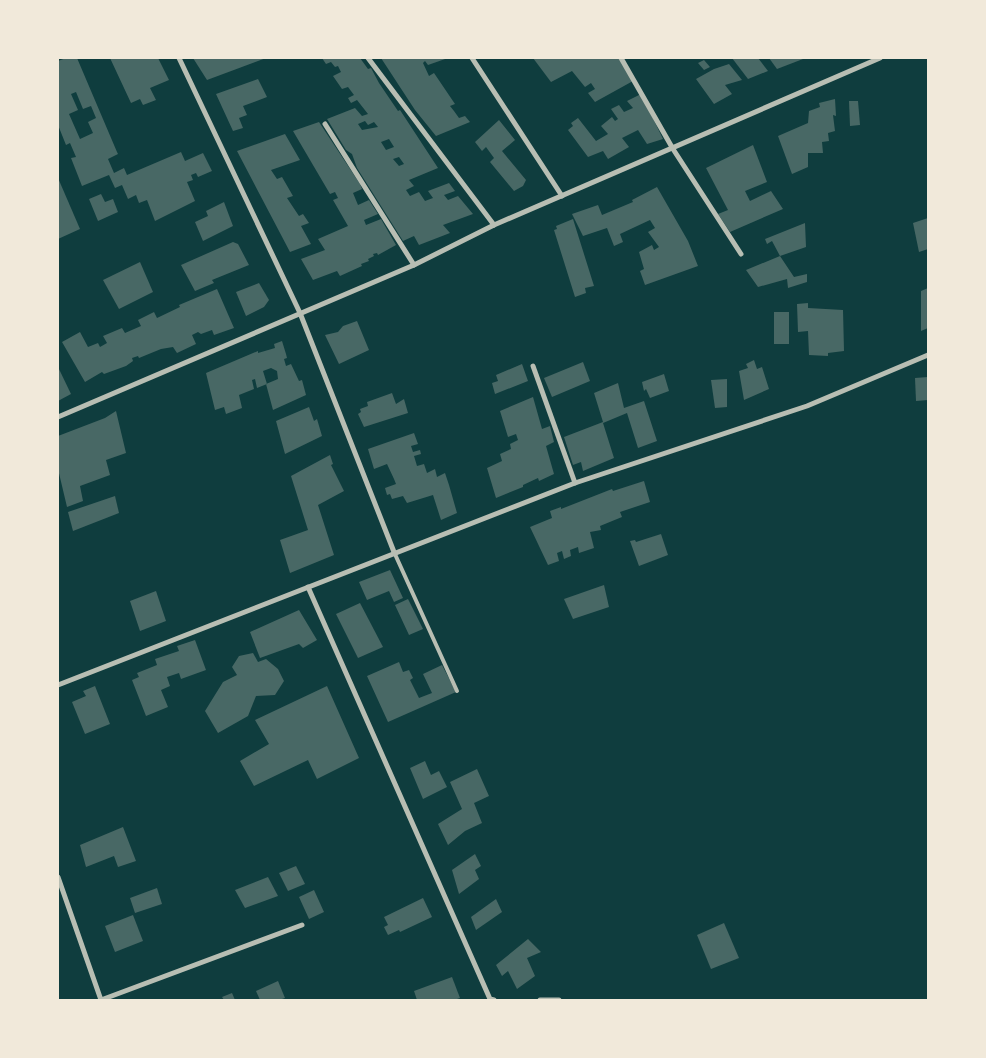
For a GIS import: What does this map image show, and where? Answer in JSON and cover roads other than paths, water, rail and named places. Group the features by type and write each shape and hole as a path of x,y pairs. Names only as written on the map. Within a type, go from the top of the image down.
{"street":[{"path":"180,58 300,313 394,552"},
{"path":"368,58 494,225"},
{"path":"472,58 562,196"},
{"path":"621,58 673,149 741,254"},
{"path":"58,417 414,265 494,225 880,58"},
{"path":"325,124 414,265"},
{"path":"58,685 394,552 575,483 807,406 928,355"},
{"path":"534,366 575,483"},
{"path":"308,586 492,1000"},
{"path":"58,877 100,1000 302,926"},
{"path":"540,1000 558,1000"}],"lane":[{"path":"394,552 457,690"}]}
